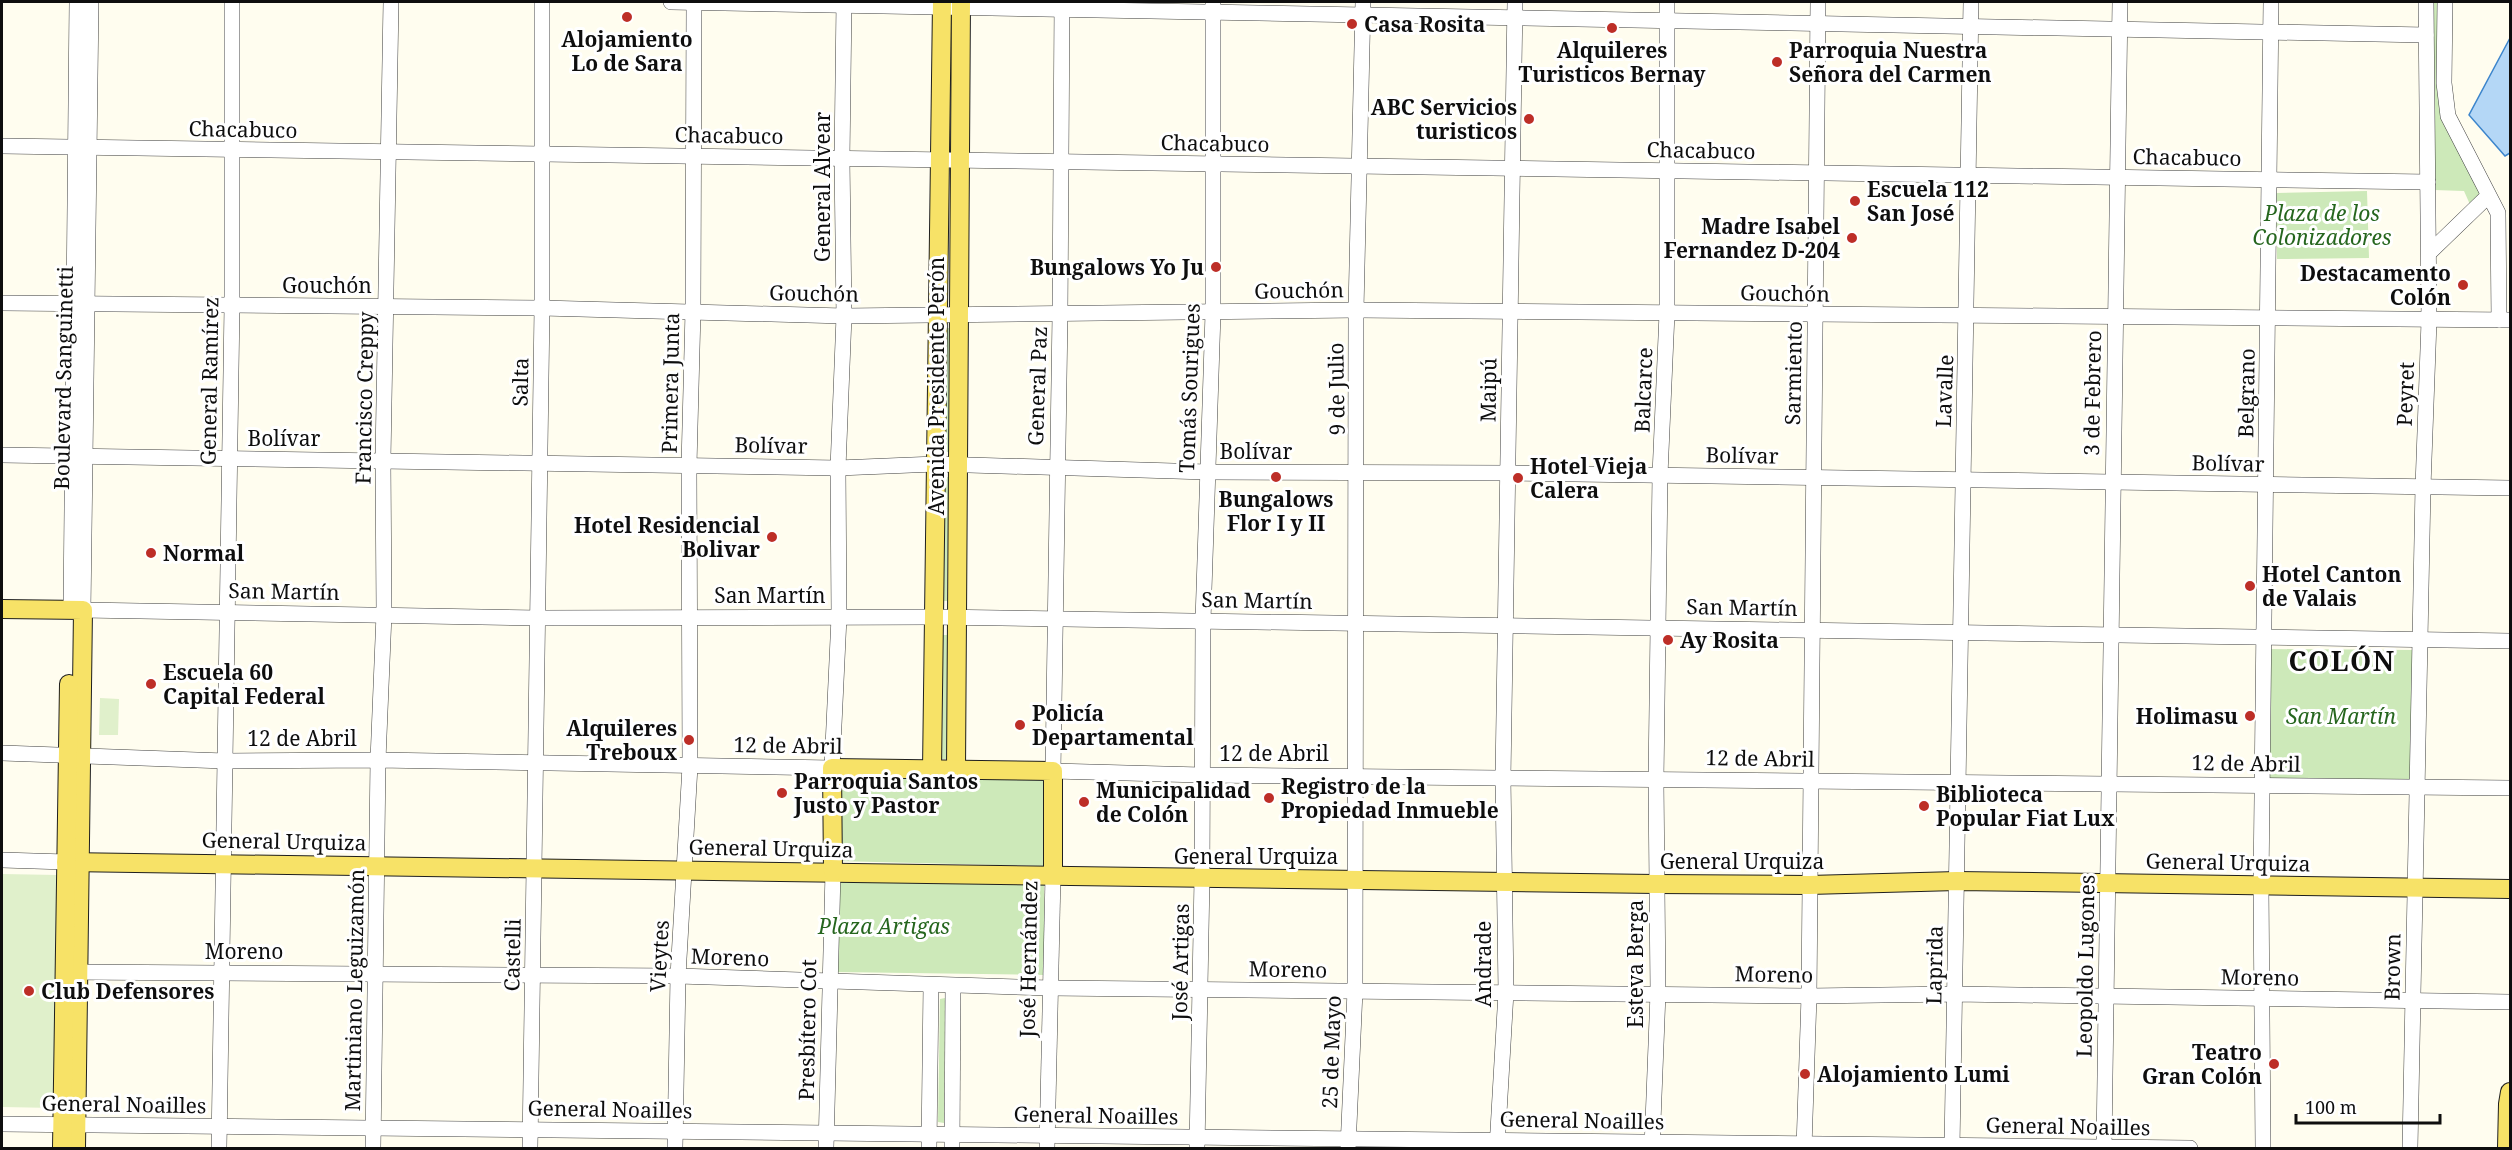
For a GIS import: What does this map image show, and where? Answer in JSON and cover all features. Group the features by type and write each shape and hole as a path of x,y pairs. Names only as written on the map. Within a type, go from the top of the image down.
{"main road":[{"name":"Avenida Presidente Perón","path":"932,770 942,5"},
{"name":"Avenida Presidente Perón","path":"956,771 962,5"},
{"name":"San Martín","path":"2,609 76,610"},
{"name":"Boulevard Sanguinetti","path":"69,1124 76,610"},
{"name":"12 de Abril","path":"832,768 1053,771"},
{"name":"Presbítero Cot","path":"832,768 833,872"},
{"name":"José Hernández","path":"1053,771 1053,875"},
{"name":"General Urquiza","path":"73,862 1503,880 1656,884 1809,885 1956,881 2511,888"},
{"path":"2507,1149 2508,1104 2511,1092"},
{"path":"62,1149 69,1124"},
{"path":"69,1124 76,1149"}],"street":[{"name":"Boulevard Sanguinetti","path":"76,2 82,147 76,610"},
{"name":"Boulevard Sanguinetti","path":"82,147 92,2"},
{"name":"General Ramírez","path":"219,1149 232,306 232,2"},
{"name":"Francisco Creppy","path":"378,760 384,614 383,459 391,2"},
{"name":"Salta","path":"535,763 542,308 540,154 542,2"},
{"path":"671,2 1363,8 1515,18 2426,35"},
{"name":"Primera Junta","path":"690,766 689,465 693,311 694,2"},
{"name":"Maipú","path":"1503,778 1515,2"},
{"name":"Balcarce","path":"1656,780 1660,475 1667,313 1667,2"},
{"name":"Sarmiento","path":"1804,1146 1809,996 1818,2"},
{"name":"Lavalle","path":"1958,783 1962,480 1968,316 1971,2"},
{"name":"3 de Febrero","path":"2107,784 2120,2"},
{"name":"Belgrano","path":"2264,1149 2261,885 2271,2"},
{"name":"Peyret","path":"2417,787 2422,487 2429,321 2426,2"},
{"path":"2445,2 2444,83 2448,116 2487,197 2498,213 2505,320"},
{"name":"General Alvear","path":"832,768 839,617 838,468 844,316 842,159 844,4"},
{"name":"General Paz","path":"1053,771 1060,315 1061,6"},
{"name":"Tomás Sourigues","path":"1201,775 1203,621 1213,313 1213,7"},
{"name":"9 de Julio","path":"1356,777 1358,472 1356,310 1363,8"},
{"name":"Chacabuco","path":"2,146 2428,182"},
{"path":"2429,253 2487,197"},
{"name":"Gouchón","path":"2,303 542,308 844,316 939,312 1060,315 1356,310 2267,320 2505,320"},
{"name":"Bolívar","path":"2,455 383,459 838,468 958,464 1207,472 1508,473 2511,488"},
{"name":"San Martín","path":"76,610 538,618 934,617 2511,641"},
{"name":"12 de Abril","path":"2,753 225,761 378,760 832,768"},
{"name":"Martiniano Leguizamón","path":"373,1149 378,760"},
{"name":"Castelli","path":"530,1149 535,763"},
{"name":"Vieytes","path":"675,1149 678,976 690,766"},
{"name":"12 de Abril","path":"1053,771 1356,777 2511,788"},
{"name":"José Artigas","path":"1197,1143 1201,988 1201,775"},
{"name":"25 de Mayo","path":"1348,1144 1355,991 1353,879 1356,777"},
{"name":"Andrade","path":"1497,1144 1506,992 1503,778"},
{"name":"Esteva Berga","path":"1652,1145 1658,993 1656,780"},
{"name":"Laprida","path":"1952,1147 1958,783"},
{"name":"Leopoldo Lugones","path":"2104,1148 2107,784"},
{"name":"Brown","path":"2410,1149 2417,787"},
{"name":"General Urquiza","path":"2,860 73,862"},
{"name":"Presbítero Cot","path":"826,1141 833,872"},
{"name":"José Hernández","path":"1047,1142 1053,875"},
{"name":"Moreno","path":"71,972 222,971 678,976 1050,988 1809,996 1954,994 2511,1002"},
{"path":"929,1141 931,985"},
{"path":"952,1141 953,986"},
{"name":"General Noailles","path":"2,1124 676,1131 826,1141 2190,1149"}],"green space":[{"path":"2433,2 2441,2 2441,85 2484,198 2472,209 2464,191 2434,190"},
{"name":"Plaza de los Colonizadores","path":"2367,191 2369,258 2277,259 2276,193"},
{"path":"945,328 951,328 950,452 944,452"},
{"path":"943,477 949,477 947,601 942,601"},
{"path":"943,635 949,635 947,759 942,759"},
{"name":"San Martín","path":"2270,649 2413,650 2410,782 2269,780"},
{"path":"100,698 119,699 118,735 99,735"},
{"path":"838,776 1047,776 1043,866 835,861"},
{"name":"Club Defensores","path":"2,874 58,875 55,1108 2,1107"},
{"name":"Plaza Artigas","path":"838,879 1044,885 1045,975 836,972"},
{"path":"945,998 944,1123 938,1122 940,999"}],"water":[{"path":"2510,38 2510,153 2505,156 2469,115"}],"place":[{"name":"Alojamiento Lo de Sara","path":"627,17"},
{"name":"Casa Rosita","path":"1352,24"},
{"name":"Alquileres Turisticos Bernay","path":"1612,28"},
{"name":"Parroquia Nuestra Señora del Carmen","path":"1777,62"},
{"name":"ABC Servicios turisticos","path":"1529,119"},
{"name":"Escuela 112 San José","path":"1855,201"},
{"name":"Madre Isabel Fernandez D-204","path":"1852,238"},
{"name":"Bungalows Yo Ju","path":"1216,267"},
{"name":"Destacamento Colón","path":"2463,285"},
{"name":"Bungalows Flor I y II","path":"1276,477"},
{"name":"Hotel Vieja Calera","path":"1518,478"},
{"name":"Hotel Residencial Bolivar","path":"772,537"},
{"name":"Normal","path":"151,553"},
{"name":"Hotel Canton de Valais","path":"2250,586"},
{"name":"Ay Rosita","path":"1668,640"},
{"name":"Escuela 60 Capital Federal","path":"151,684"},
{"name":"Holimasu","path":"2250,716"},
{"name":"Policía Departamental","path":"1020,725"},
{"name":"Alquileres Treboux","path":"689,740"},
{"name":"Parroquia Santos Justo y Pastor","path":"782,793"},
{"name":"Registro de la Propiedad Inmueble","path":"1269,798"},
{"name":"Municipalidad de Colón","path":"1084,802"},
{"name":"Biblioteca Popular Fiat Lux","path":"1924,806"},
{"name":"Club Defensores","path":"29,991"},
{"name":"Teatro Gran Colón","path":"2274,1064"},
{"name":"Alojamiento Lumi","path":"1805,1074"}],"district":[{"name":"COLÓN","path":"2342,660"}]}
